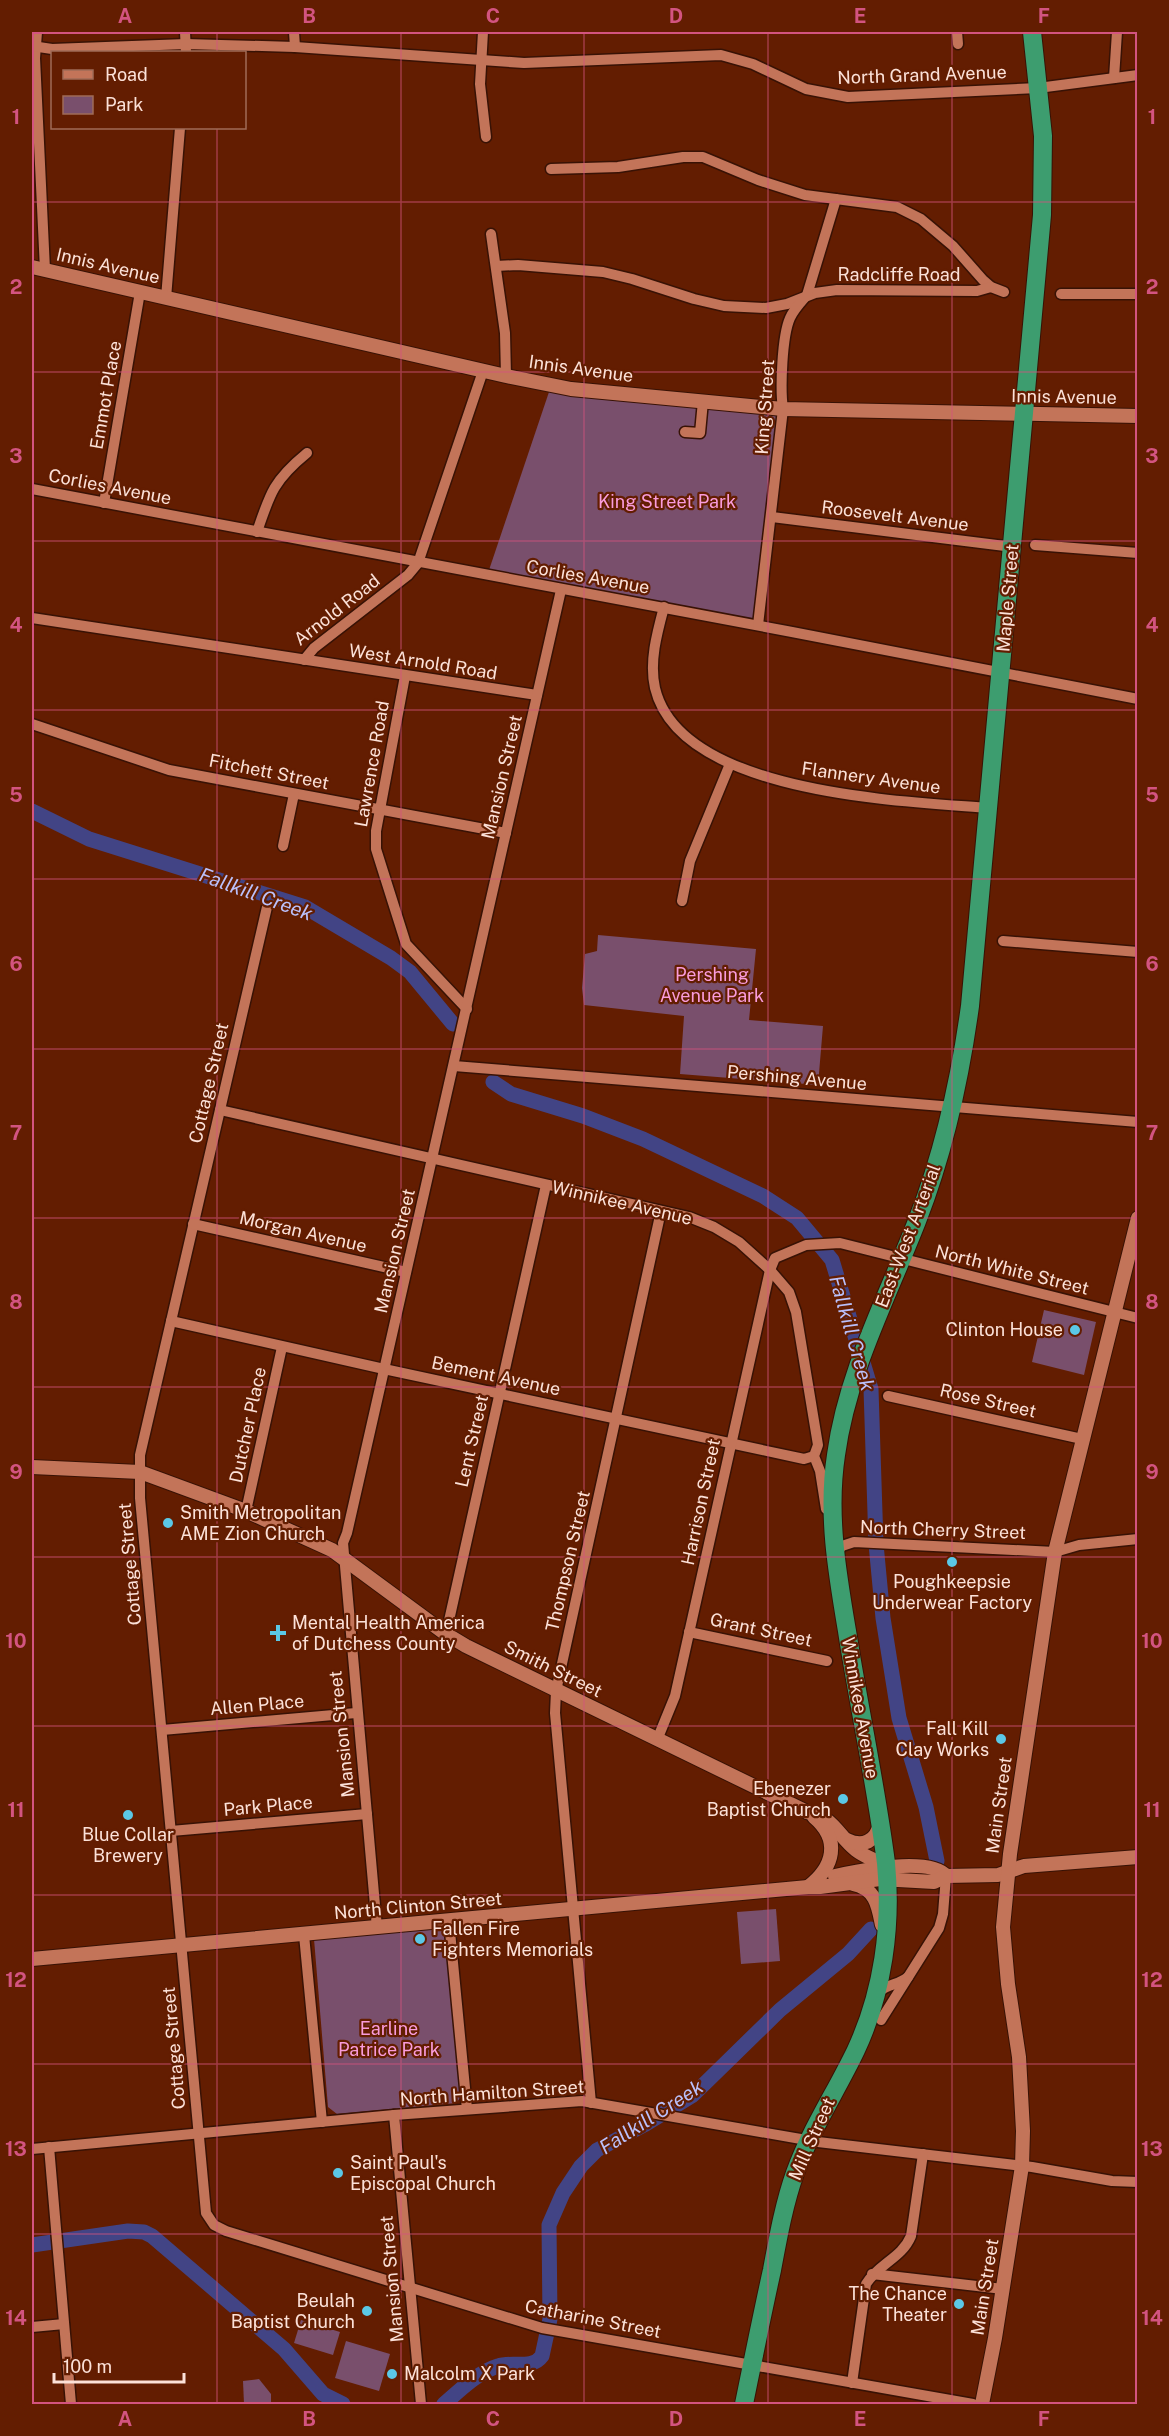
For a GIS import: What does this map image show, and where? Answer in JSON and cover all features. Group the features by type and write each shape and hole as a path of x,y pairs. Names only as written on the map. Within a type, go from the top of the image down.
{"highway":[{"path":"1032,32 1038,88"},
{"name":"Maple Street","path":"951,1107 970,1006 1025,415 1043,199 1043,143 1038,88"},
{"name":"East-West Arterial","path":"832,1504 839,1435 856,1371 928,1190 951,1107"},
{"name":"Winnikee Avenue","path":"832,1504 834,1546 886,1873"},
{"name":"Mill Street","path":"744,2404 786,2203 808,2141 856,2049 875,1997 885,1942 886,1873"}],"street":[{"path":"36,32 33,47 38,269"},
{"path":"185,32 186,48"},
{"path":"294,32 295,47"},
{"path":"483,32 480,84 486,137"},
{"path":"957,32 958,44"},
{"path":"1114,78 1117,32"},
{"name":"North Grand Avenue","path":"33,47 295,47 524,63 721,55 753,64 806,89 848,97 1038,88 1137,75"},
{"path":"166,298 180,129"},
{"path":"551,170 618,167 683,157 703,157 781,188 836,199 897,207 921,219 953,246 991,287 1004,292"},
{"name":"King Street","path":"758,626 783,409 787,329 797,307 807,295 836,199"},
{"path":"491,234 505,333 506,376"},
{"name":"Radcliffe Road","path":"496,266 518,265 603,272 724,306 766,308 787,304 807,295 837,290 977,291 991,287"},
{"name":"Innis Avenue","path":"38,269 571,389 783,409 1137,416"},
{"name":"Emmot Place","path":"104,503 141,292"},
{"path":"1061,294 1137,294"},
{"name":"Arnold Road","path":"32,618 304,660 314,648 408,575 418,563 483,371"},
{"path":"684,432 700,433 703,401"},
{"path":"257,532 269,495 278,480 307,453"},
{"name":"Corlies Avenue","path":"32,489 1137,699"},
{"name":"Roosevelt Avenue","path":"772,517 1013,547"},
{"path":"1035,545 1137,553"},
{"name":"Mansion Street","path":"376,1928 343,1543 348,1533 561,590"},
{"name":"Flannery Avenue","path":"664,608 652,675 668,719 678,730 706,750 730,764 781,781 823,791 988,808"},
{"name":"West Arnold Road","path":"304,660 537,695"},
{"name":"Lawrence Road","path":"405,676 376,831 376,849 403,937 411,951 467,1009"},
{"name":"Fitchett Street","path":"32,724 154,767 507,833"},
{"path":"682,901 690,861 730,764"},
{"path":"282,846 294,794"},
{"name":"Cottage Street","path":"216,2227 206,2213 140,1498 140,1455 267,907"},
{"path":"1003,941 1137,952"},
{"name":"Pershing Avenue","path":"454,1066 1137,1122"},
{"name":"Winnikee Avenue","path":"220,1110 689,1217 714,1227 739,1242 770,1270 789,1292 796,1312 818,1445 814,1456 820,1471 834,1546"},
{"name":"Lent Street","path":"446,1634 546,1185"},
{"name":"Thompson Street","path":"591,2103 555,1713 556,1691 661,1210"},
{"name":"Main Street","path":"982,2404 1022,2166 1020,2075 1003,1927 1008,1871 1055,1552 1137,1218"},
{"name":"Morgan Avenue","path":"193,1224 406,1272"},
{"name":"North White Street","path":"770,1270 775,1258 810,1244 840,1243 1137,1318"},
{"name":"Harrison Street","path":"657,1740 675,1696 770,1270"},
{"name":"Bement Avenue","path":"171,1321 384,1370 804,1459 814,1456"},
{"name":"Dutcher Place","path":"246,1510 282,1347"},
{"name":"Rose Street","path":"888,1396 1082,1439"},
{"name":"Smith Street","path":"32,1467 140,1472 246,1510 332,1550 446,1634 504,1667 828,1820 858,1851 886,1873"},
{"name":"North Cherry Street","path":"834,1546 867,1542 1055,1552 1079,1545 1137,1539"},
{"name":"Grant Street","path":"689,1632 827,1661"},
{"name":"Allen Place","path":"162,1730 356,1713"},
{"path":"807,1812 825,1829 831,1846 830,1859 825,1870 808,1887"},
{"name":"Park Place","path":"171,1831 367,1814"},
{"path":"843,1836 854,1843 867,1842 876,1835 879,1824"},
{"name":"North Clinton Street","path":"808,1887 843,1874 886,1873 934,1882 946,1876 998,1875 1024,1866 1137,1857"},
{"name":"North Clinton Street","path":"32,1959 820,1887 886,1873"},
{"path":"882,2020 942,1921 946,1876"},
{"path":"845,1883 860,1885 873,1893 879,1908 885,1942"},
{"path":"449,1921 467,2109"},
{"path":"304,1935 322,2122"},
{"path":"875,1997 884,1987 901,1983 911,1975"},
{"name":"North Hamilton Street","path":"32,2149 394,2115 591,2103 808,2141 1022,2166 1112,2181 1137,2182"},
{"name":"Mansion Street","path":"394,2115 421,2404"},
{"path":"50,2147 71,2404"},
{"path":"852,2383 866,2284 872,2274 900,2253 911,2236 923,2154"},
{"name":"Catharine Street","path":"216,2227 542,2328 973,2404"},
{"path":"872,2274 1003,2289"},
{"path":"32,2326 64,2324"}],"green space":[{"name":"King Street Park","path":"551,386 783,409 758,625 487,576"},
{"name":"Pershing Avenue Park","path":"598,935 756,949 749,1020 823,1026 818,1085 680,1074 684,1016 584,1005 582,988 585,954 597,951"},
{"path":"1044,1310 1096,1322 1084,1375 1032,1362"},
{"path":"776,1909 780,1961 741,1964 737,1912"},
{"name":"Earline Patrice Park","path":"439,1928 446,1935 461,2097 456,2103 337,2114 328,2107 314,1939"},
{"path":"301,2320 340,2332 333,2355 294,2343"},
{"path":"346,2341 390,2354 379,2391 335,2378"},
{"path":"259,2379 271,2394 271,2404 244,2404 243,2381"}],"waterway":[{"name":"Fallkill Creek","path":"32,811 89,839 305,907 391,958 410,972 453,1024"},
{"name":"Fallkill Creek","path":"493,1082 511,1094 583,1116 643,1139 763,1196 797,1218 832,1260 871,1389 876,1544 883,1618 899,1718 926,1807 937,1861"},
{"name":"Fallkill Creek","path":"444,2404 469,2382 491,2369 504,2365 533,2363 542,2356 550,2319 549,2225 563,2193 581,2166 597,2150 693,2095 780,2010 848,1954 871,1929"},
{"name":"Fallkill Creek","path":"32,2245 128,2231 144,2232 152,2236 284,2349 323,2394 343,2404"}],"place":[{"name":"Clinton House","path":"1075,1330"},
{"name":"Smith Metropolitan AME Zion Church","path":"168,1523"},
{"name":"Poughkeepsie Underwear Factory","path":"952,1562"},
{"name":"Mental Health America of Dutchess County","path":"278,1633"},
{"name":"Fall Kill Clay Works","path":"1001,1739"},
{"name":"Ebenezer Baptist Church","path":"843,1799"},
{"name":"Blue Collar Brewery","path":"128,1815"},
{"name":"Fallen Fire Fighters Memorials","path":"420,1939"},
{"name":"Saint Paul's Episcopal Church","path":"338,2173"},
{"name":"The Chance Theater","path":"959,2304"},
{"name":"Beulah Baptist Church","path":"367,2311"},
{"name":"Malcolm X Park","path":"392,2374"}]}
